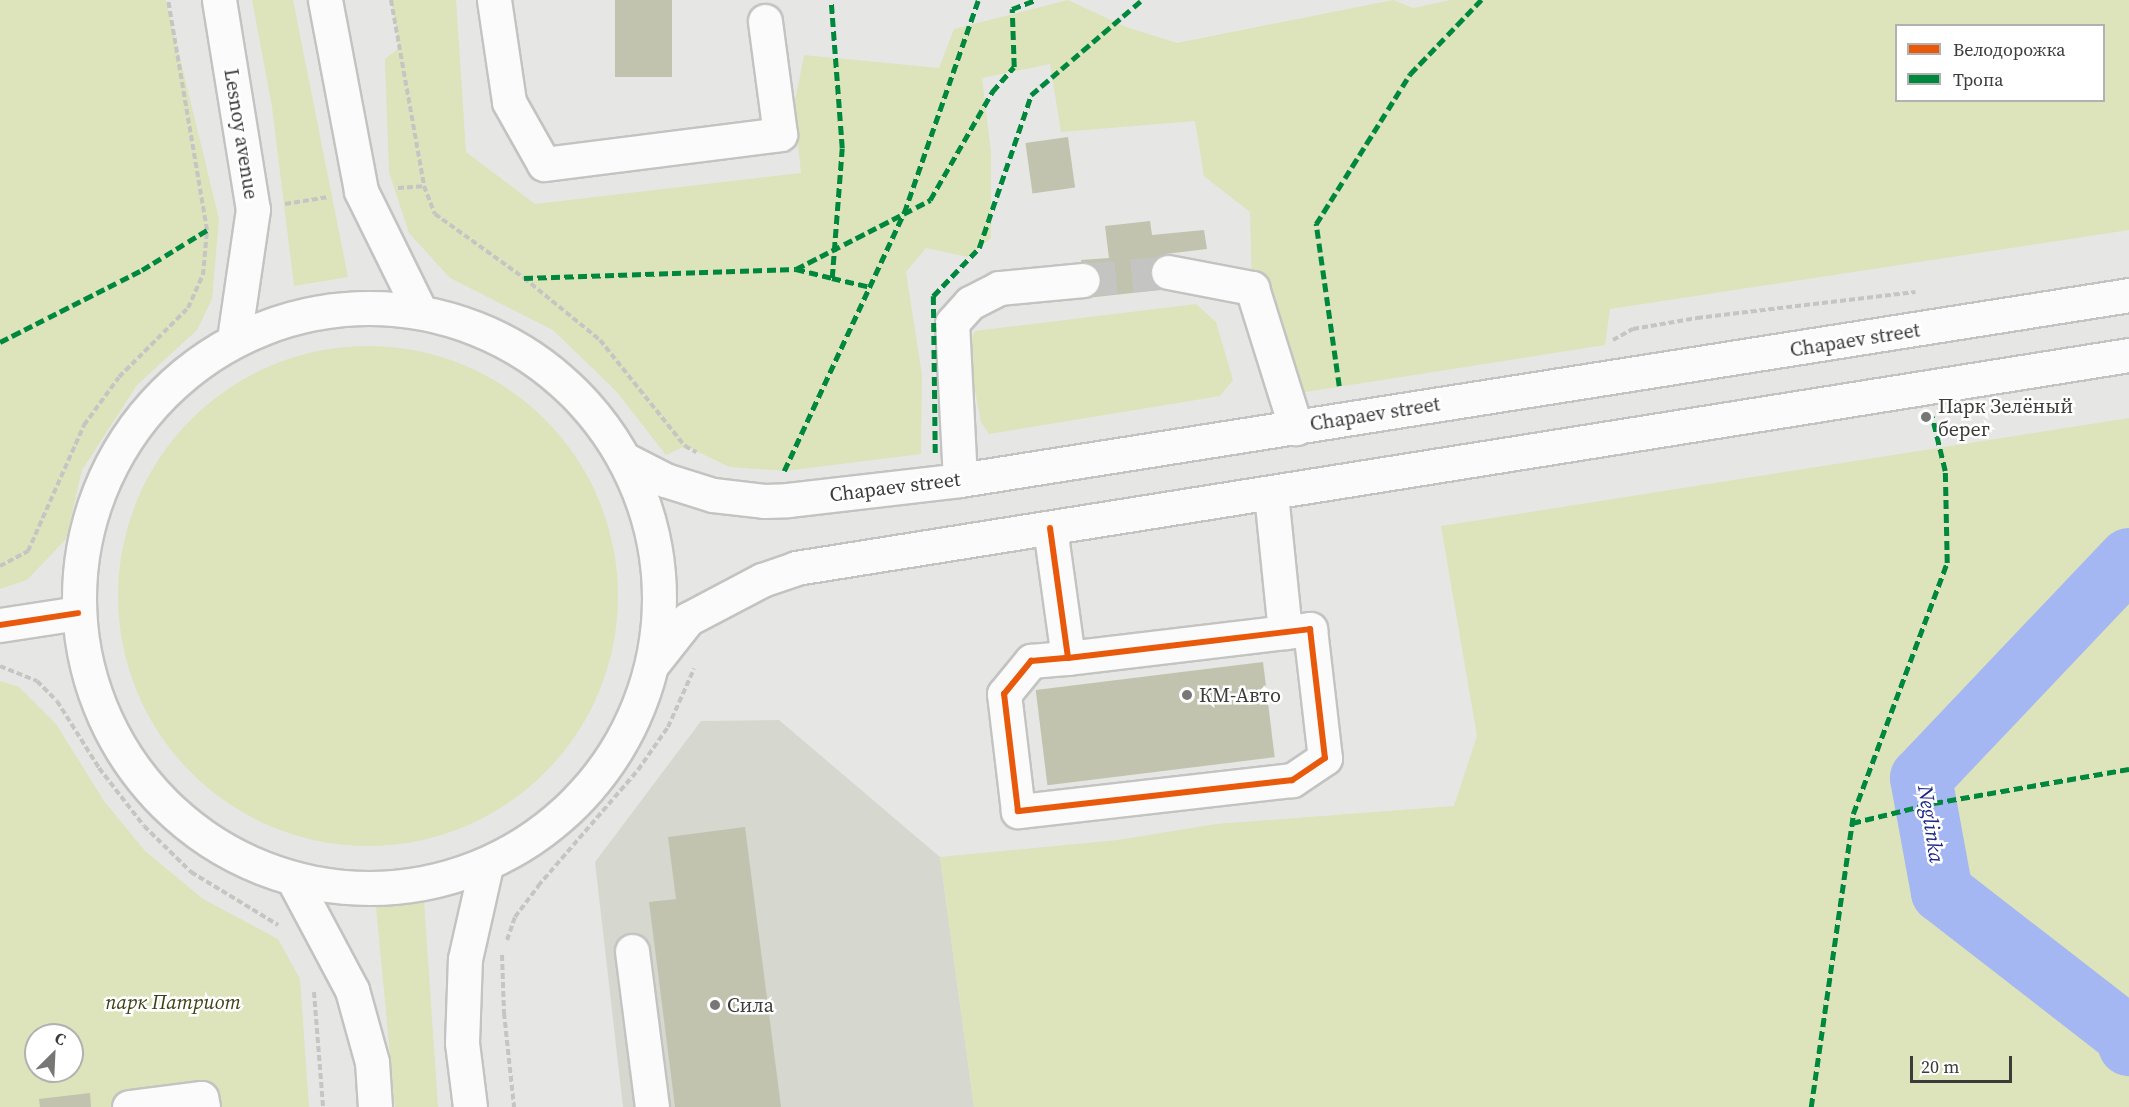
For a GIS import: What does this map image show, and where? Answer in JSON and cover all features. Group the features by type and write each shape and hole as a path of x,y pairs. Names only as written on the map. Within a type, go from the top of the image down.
{"main road":[{"name":"Lesnoy avenue","path":"219,0 253,209 234,340"},
{"path":"325,0 361,191 420,311"},
{"path":"494,0 509,102 544,164 780,134 765,21"},
{"path":"1168,272 1252,288 1296,428"},
{"path":"960,480 952,323 970,303 999,288 1083,280"},
{"name":"Chapaev street","path":"626,460 684,486 713,495 764,501 960,480 2129,295"},
{"path":"324,310 420,311 502,339 573,390 626,460 651,524 658,570 661,593 654,662 632,723 598,778 553,825 486,866 432,882 363,889 293,879 225,852 167,808 121,751 91,684 78,613 83,547 93,504 116,454 147,408 188,370 234,340 324,310"},
{"path":"654,662 688,619 762,580 796,568 1271,494 2129,355"},
{"path":"1271,494 1285,632"},
{"path":"1050,528 1068,658"},
{"path":"0,625 78,613"},
{"path":"1310,629 1325,758 1292,780 1018,812 1004,694 1031,661 1068,658 1310,629"},
{"path":"470,1107 462,1043 465,959 486,866"},
{"path":"293,879 352,990 372,1062 375,1107"},
{"path":"632,951 652,1107"},
{"path":"129,1107 201,1098 203,1107"}],"path":[{"path":"0,566 28,551 84,425 119,376 188,308 203,275 207,230 168,0"},
{"path":"391,0 424,186 435,214 524,278 600,340 685,446"},
{"path":"207,230 219,219 253,209 361,191 424,186"},
{"path":"1605,345 1633,329 1687,320 1921,292"},
{"path":"506,943 515,917 538,886 638,770 668,727 697,662"},
{"path":"0,666 37,681 57,701 99,768 138,818 191,872 287,930"},
{"path":"502,951 504,1013 514,1107"},
{"path":"313,984 323,1107"}],"shaded area":[{"path":"779,720 940,857 974,1107 623,1107 595,862 701,721"}],"green space":[{"path":"0,0 166,0 219,219 212,299 197,330 137,385 82,470 66,539 27,580 0,589"},
{"path":"252,0 293,0 348,277 294,286 272,107"},
{"path":"391,0 456,0 466,152 535,204 801,173 794,106 804,55 939,68 954,29 1068,0 1126,27 1177,43 1393,0 1413,8 1451,0 2129,0 2129,230 1610,309 1605,345 1286,395 1252,288 1250,212 1204,176 1195,121 1061,132 1050,64 982,78 991,152 991,238 968,257 926,248 906,272 922,375 921,454 784,471 730,467 685,446 666,455 616,391 553,330 450,278 409,233 389,172 385,59 399,48"},
{"path":"1196,304 1216,322 1233,380 1220,396 989,434 981,422 967,349 975,331"},
{"path":"368,346 417,351 464,365 507,388 544,420 576,457 599,500 613,547 618,596 613,645 599,692 576,735 544,772 507,804 464,827 417,841 368,846 319,841 272,827 229,804 192,772 160,735 137,692 123,645 118,596 123,547 137,500 160,457 192,420 229,388 272,365 319,351"},
{"path":"2129,418 2129,1107 974,1107 940,857 1118,840 1216,824 1454,806 1477,736 1441,526"},
{"name":"парк Патриот","path":"0,681 19,687 56,724 104,801 145,851 203,899 278,939 300,979 309,1107 0,1107"},
{"path":"424,900 438,1107 395,1107 376,907"}],"building":[{"path":"615,0 672,0 672,77 615,77"},
{"path":"1068,137 1075,188 1033,193 1025,143"},
{"path":"1150,221 1152,235 1204,230 1207,249 1165,254 1170,289 1086,298 1081,260 1109,258 1105,226"},
{"path":"1263,662 1275,757 1047,785 1036,690"},
{"name":"Сила","path":"745,827 781,1107 675,1107 649,902 676,899 668,837"},
{"path":"90,1093 91,1107 40,1107 39,1099"}],"waterway":[{"name":"Neglinka","path":"2129,559 1921,778 1942,892 2125,1034 2129,1045"}],"tunnel":[{"path":"1083,280 1168,272"}],"marked path":[{"path":"524,278 796,269 832,278 842,148 831,0"},
{"path":"784,471 904,213 978,0"},
{"path":"796,269 930,200 992,92 1014,67 1012,9 1036,0"},
{"path":"935,453 933,296 979,248 1031,95 1142,0"},
{"path":"1339,386 1316,224 1410,74 1481,0"},
{"path":"0,342 142,270 207,230"},
{"path":"832,278 868,286"},
{"path":"1811,1107 1853,814 1947,563 1945,471 1932,417"},
{"path":"1852,823 1934,803 2129,769"}],"cycle path":[{"path":"1050,528 1068,658 1310,629 1325,758 1292,780 1018,811 1004,694 1031,661 1068,658"},
{"path":"0,625 78,613"}],"place":[{"name":"Парк Зелёный берег","path":"1926,417"},
{"name":"КМ-Авто","path":"1187,695"},
{"name":"Сила","path":"715,1005"}]}
